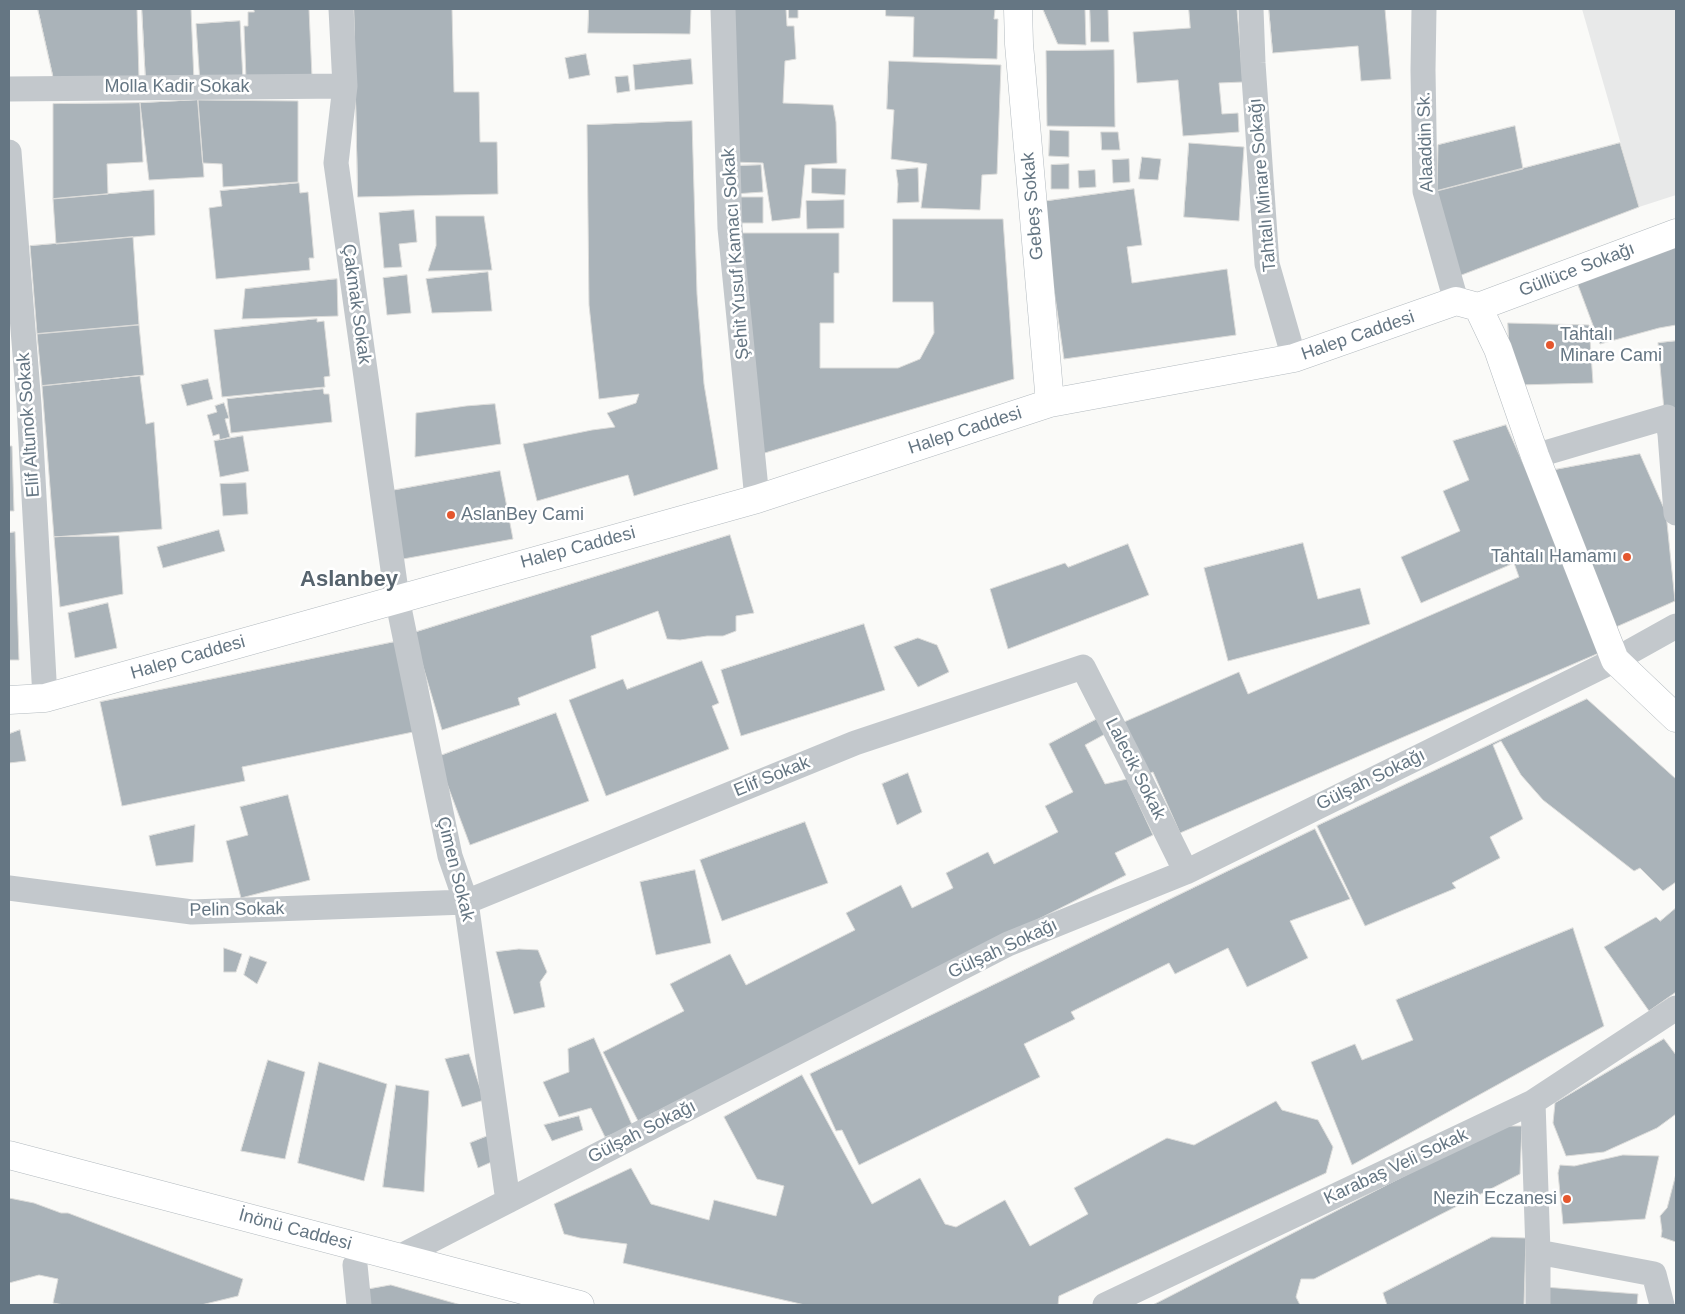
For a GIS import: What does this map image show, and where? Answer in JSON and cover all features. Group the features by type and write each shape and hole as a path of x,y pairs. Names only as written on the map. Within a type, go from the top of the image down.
{"street":[{"name":"Çakmak Sokak","path":"341,9 345,86 336,163 397,598"},
{"name":"Şehit Yusuf Kamacı Sokak","path":"723,9 730,228 757,499"},
{"name":"Gebeş Sokak","path":"1018,9 1020,54 1050,403"},
{"name":"Tahtalı Minare Sokağı","path":"1250,9 1267,264 1294,358"},
{"name":"Alaaddin Sk.","path":"1424,9 1425,191 1467,304"},
{"name":"Molla Kadir Sokak","path":"9,89 345,86"},
{"name":"Elif Altunok Sokak","path":"9,152 19,406 45,698"},
{"name":"Güllüce Sokağı","path":"1467,304 1676,233"},
{"name":"Halep Caddesi","path":"9,700 45,698 397,598 757,499 1050,403 1294,358 1467,304"},
{"path":"1467,304 1498,349 1535,456 1615,660 1676,718"},
{"path":"1535,456 1667,417 1673,433 1676,513"},
{"name":"Çimen Sokak","path":"397,598 450,856 466,902 508,1201"},
{"name":"Gülşah Sokağı","path":"399,1257 1008,944 1186,872 1615,660 1676,626"},
{"name":"Elif Sokak","path":"466,902 855,743 1082,667"},
{"name":"Lalecik Sokak","path":"1082,667 1134,765 1186,872"},
{"name":"Pelin Sokak","path":"9,888 192,912 466,902"},
{"name":"Karabaş Veli Sokak","path":"1105,1305 1533,1102 1675,1012"},
{"path":"1533,1102 1538,1305"},
{"name":"İnönü Caddesi","path":"9,1155 580,1305"},
{"name":"İnönü Caddesi","path":"9,1174 512,1305"},
{"path":"1538,1252 1654,1274 1662,1305"},
{"path":"355,1265 359,1305"}],"shaded area":[{"path":"1582,9 1676,9 1676,195 1639,207"}],"building":[{"path":"38,9 137,9 139,78 54,80"},
{"path":"142,9 191,9 194,82 146,84"},
{"path":"254,9 309,9 312,77 246,79 244,26 248,26 248,12 254,12"},
{"path":"354,9 452,9 454,92 479,92 480,142 497,142 498,194 358,197"},
{"path":"589,9 691,9 690,34 588,33"},
{"path":"729,9 786,9 787,26 794,26 796,59 785,61 783,103 833,105 836,122 837,163 805,165 800,218 772,221 763,163 732,162"},
{"path":"789,9 798,9 798,18 789,18"},
{"path":"886,9 995,9 994,19 998,19 997,59 913,57 914,17 886,16"},
{"path":"1043,9 1085,9 1086,45 1058,44"},
{"path":"1090,9 1108,9 1109,42 1091,42"},
{"path":"1189,9 1237,9 1243,82 1219,83 1222,114 1238,113 1239,132 1183,136 1178,80 1137,83 1133,32 1190,28"},
{"path":"1269,9 1385,9 1391,79 1361,81 1358,46 1273,53"},
{"path":"240,21 243,81 200,83 196,24"},
{"path":"1114,50 1115,127 1047,126 1046,51"},
{"path":"586,54 590,75 569,79 565,58"},
{"path":"691,59 693,84 635,90 633,65"},
{"path":"889,61 1001,65 997,174 982,175 980,210 921,208 927,164 891,159 894,110 887,109"},
{"path":"628,76 630,91 617,93 615,77"},
{"path":"198,100 204,177 149,180 140,103"},
{"path":"198,100 298,101 298,182 223,187 222,164 203,163"},
{"path":"140,103 143,162 107,164 108,194 53,199 53,104"},
{"path":"692,121 697,294 704,384 718,469 634,496 628,475 537,501 523,444 615,427 607,413 636,403 639,394 599,399 589,305 587,125"},
{"path":"1515,126 1523,169 1437,191 1438,145"},
{"path":"1050,130 1069,131 1069,157 1049,156"},
{"path":"1101,132 1118,132 1120,150 1102,150"},
{"path":"1189,143 1244,147 1239,221 1184,217"},
{"path":"1620,143 1639,207 1459,276 1437,191"},
{"path":"1142,157 1161,159 1158,180 1139,179"},
{"path":"1129,159 1130,182 1113,183 1112,160"},
{"path":"1069,164 1069,189 1051,189 1051,165"},
{"path":"761,165 763,192 734,194 732,166"},
{"path":"812,168 846,169 845,195 812,193"},
{"path":"918,168 919,202 897,203 898,184 896,170"},
{"path":"1095,170 1096,187 1079,188 1078,171"},
{"path":"299,183 300,193 308,192 314,258 309,258 310,270 216,279 209,208 222,206 220,191"},
{"path":"1134,189 1142,245 1127,247 1132,283 1227,269 1236,335 1064,359 1040,202"},
{"path":"154,190 155,235 56,244 53,199"},
{"path":"737,197 763,197 763,223 738,223"},
{"path":"844,200 844,228 807,229 806,201"},
{"path":"414,210 417,242 399,244 402,267 384,268 379,213"},
{"path":"436,216 484,216 492,270 428,271 436,246"},
{"path":"893,219 1003,219 1014,379 758,455 740,233 839,233 839,273 834,273 834,323 820,323 820,368 898,368 920,359 934,333 933,302 893,302"},
{"path":"133,237 139,325 37,334 30,246"},
{"path":"1676,239 1676,325 1600,344 1575,277"},
{"path":"488,272 492,311 432,313 426,279"},
{"path":"407,275 411,313 387,315 383,278"},
{"path":"337,279 338,316 242,319 245,289"},
{"path":"317,319 317,322 324,321 330,376 324,377 325,387 222,397 214,330"},
{"name":"Tahtalı Minare Cami","path":"1508,323 1589,325 1593,383 1518,385 1510,366"},
{"path":"139,325 144,375 42,386 37,334"},
{"path":"1676,341 1676,409 1664,410 1658,343"},
{"path":"140,376 146,424 154,422 162,529 54,537 42,386"},
{"path":"208,379 213,399 187,406 181,385"},
{"path":"323,389 324,394 329,394 332,422 231,433 227,399"},
{"path":"224,403 229,418 225,419 230,437 220,440 219,434 213,436 207,415 217,412 215,406"},
{"path":"495,404 501,444 415,457 416,413"},
{"path":"1506,425 1606,650 1180,833 1153,772 1147,774 1124,722 1239,672 1248,694 1519,577 1514,563 1421,603 1401,557 1460,531 1443,491 1469,480 1453,441"},
{"path":"243,436 249,471 220,477 214,441"},
{"path":"9,446 12,446 14,511 9,511"},
{"name":"Tahtalı Hamamı","path":"1640,454 1666,513 1675,601 1616,627 1543,472"},
{"name":"AslanBey Cami","path":"500,471 513,539 403,559 390,491"},
{"path":"246,483 248,514 223,516 220,484"},
{"path":"219,530 225,551 163,568 157,547"},
{"path":"15,532 19,660 9,660 9,533"},
{"path":"730,535 754,613 736,616 736,631 723,636 680,640 667,639 658,611 591,636 596,668 518,698 520,705 442,730 413,633"},
{"path":"119,536 123,594 60,607 54,537"},
{"path":"1303,543 1318,599 1360,588 1370,624 1228,661 1204,568"},
{"path":"1128,544 1149,595 1008,649 990,589 1065,563 1068,567"},
{"path":"108,603 117,648 75,658 68,613"},
{"path":"864,624 885,690 741,736 721,670"},
{"path":"918,638 937,645 949,672 918,687 894,647"},
{"path":"404,640 423,730 242,767 245,781 122,806 100,702"},
{"path":"702,661 719,703 712,706 729,749 606,796 569,700 623,679 627,689"},
{"path":"1587,699 1676,779 1676,882 1663,891 1640,868 1634,871 1543,800 1521,775 1501,741 1493,745 1523,819 1490,837 1500,858 1452,883 1456,888 1365,926 1317,826"},
{"path":"556,713 589,801 470,845 437,757"},
{"path":"1099,718 1107,733 1085,745 1105,784 1127,779 1153,835 1115,853 1126,875 638,1121 603,1052 684,1011 670,984 730,954 746,985 855,930 846,913 901,885 912,908 953,888 946,873 988,852 994,864 1058,832 1045,806 1073,792 1049,744"},
{"path":"20,730 26,761 9,763 9,734"},
{"path":"908,773 922,812 897,825 882,784"},
{"path":"288,795 310,880 241,898 226,841 248,835 240,807"},
{"path":"805,822 828,883 722,921 700,860"},
{"path":"195,825 193,862 156,866 149,836"},
{"path":"1315,829 1350,899 1290,921 1308,958 1247,987 1228,948 1175,974 1169,963 1071,1012 1075,1019 1024,1044 1040,1077 859,1165 842,1130 836,1131 810,1074"},
{"path":"695,870 711,943 656,955 640,882"},
{"path":"1676,908 1676,992 1649,1011 1604,947 1656,917 1660,921"},
{"path":"1573,928 1604,1026 1352,1165 1311,1062 1355,1044 1362,1060 1413,1040 1396,1000"},
{"path":"224,948 242,954 236,972 224,972"},
{"path":"519,949 538,950 547,972 540,982 545,1007 514,1014 496,952"},
{"path":"250,956 267,962 257,984 244,975"},
{"path":"594,1038 633,1127 605,1137 591,1108 559,1117 543,1082 569,1072 568,1049"},
{"path":"1664,1039 1676,1055 1676,1114 1657,1128 1604,1152 1566,1156 1553,1123 1555,1103"},
{"path":"469,1054 484,1100 462,1107 445,1059"},
{"path":"268,1060 305,1072 285,1159 241,1151"},
{"path":"319,1062 387,1084 364,1181 298,1163"},
{"path":"802,1075 872,1204 920,1178 945,1224 956,1227 1005,1200 1030,1246 1088,1214 1074,1188 1167,1138 1194,1145 1276,1101 1282,1110 1318,1120 1333,1147 1326,1173 1059,1296 1058,1305 805,1305 623,1263 627,1244 564,1234 554,1204 631,1168 651,1204 709,1220 714,1200 776,1216 784,1186 757,1179 724,1117"},
{"path":"396,1085 429,1091 424,1192 383,1187"},
{"path":"579,1116 583,1130 552,1141 544,1125"},
{"path":"1502,1126 1522,1126 1520,1174 1314,1279 1301,1279 1296,1297 1300,1305 1153,1305"},
{"path":"495,1133 505,1156 478,1168 470,1143"},
{"path":"1623,1155 1659,1156 1645,1219 1563,1224 1558,1173 1560,1165 1574,1166"},
{"path":"1676,1174 1676,1242 1661,1237 1660,1216 1667,1208"},
{"path":"9,1198 34,1203 61,1213 68,1213 243,1279 238,1296 201,1305 64,1305 53,1303 58,1279 39,1275 9,1283"},
{"path":"1492,1237 1526,1238 1524,1305 1387,1305 1383,1293"},
{"path":"391,1285 461,1305 369,1305 364,1290"},
{"path":"1544,1287 1638,1294 1637,1305 1543,1305"}],"place":[{"name":"Tahtalı Minare Cami","path":"1550,345"},
{"name":"AslanBey Cami","path":"451,515"},
{"name":"Tahtalı Hamamı","path":"1627,557"},
{"name":"Nezih Eczanesi","path":"1567,1199"}],"district":[{"name":"Aslanbey","path":"349,580"}]}
